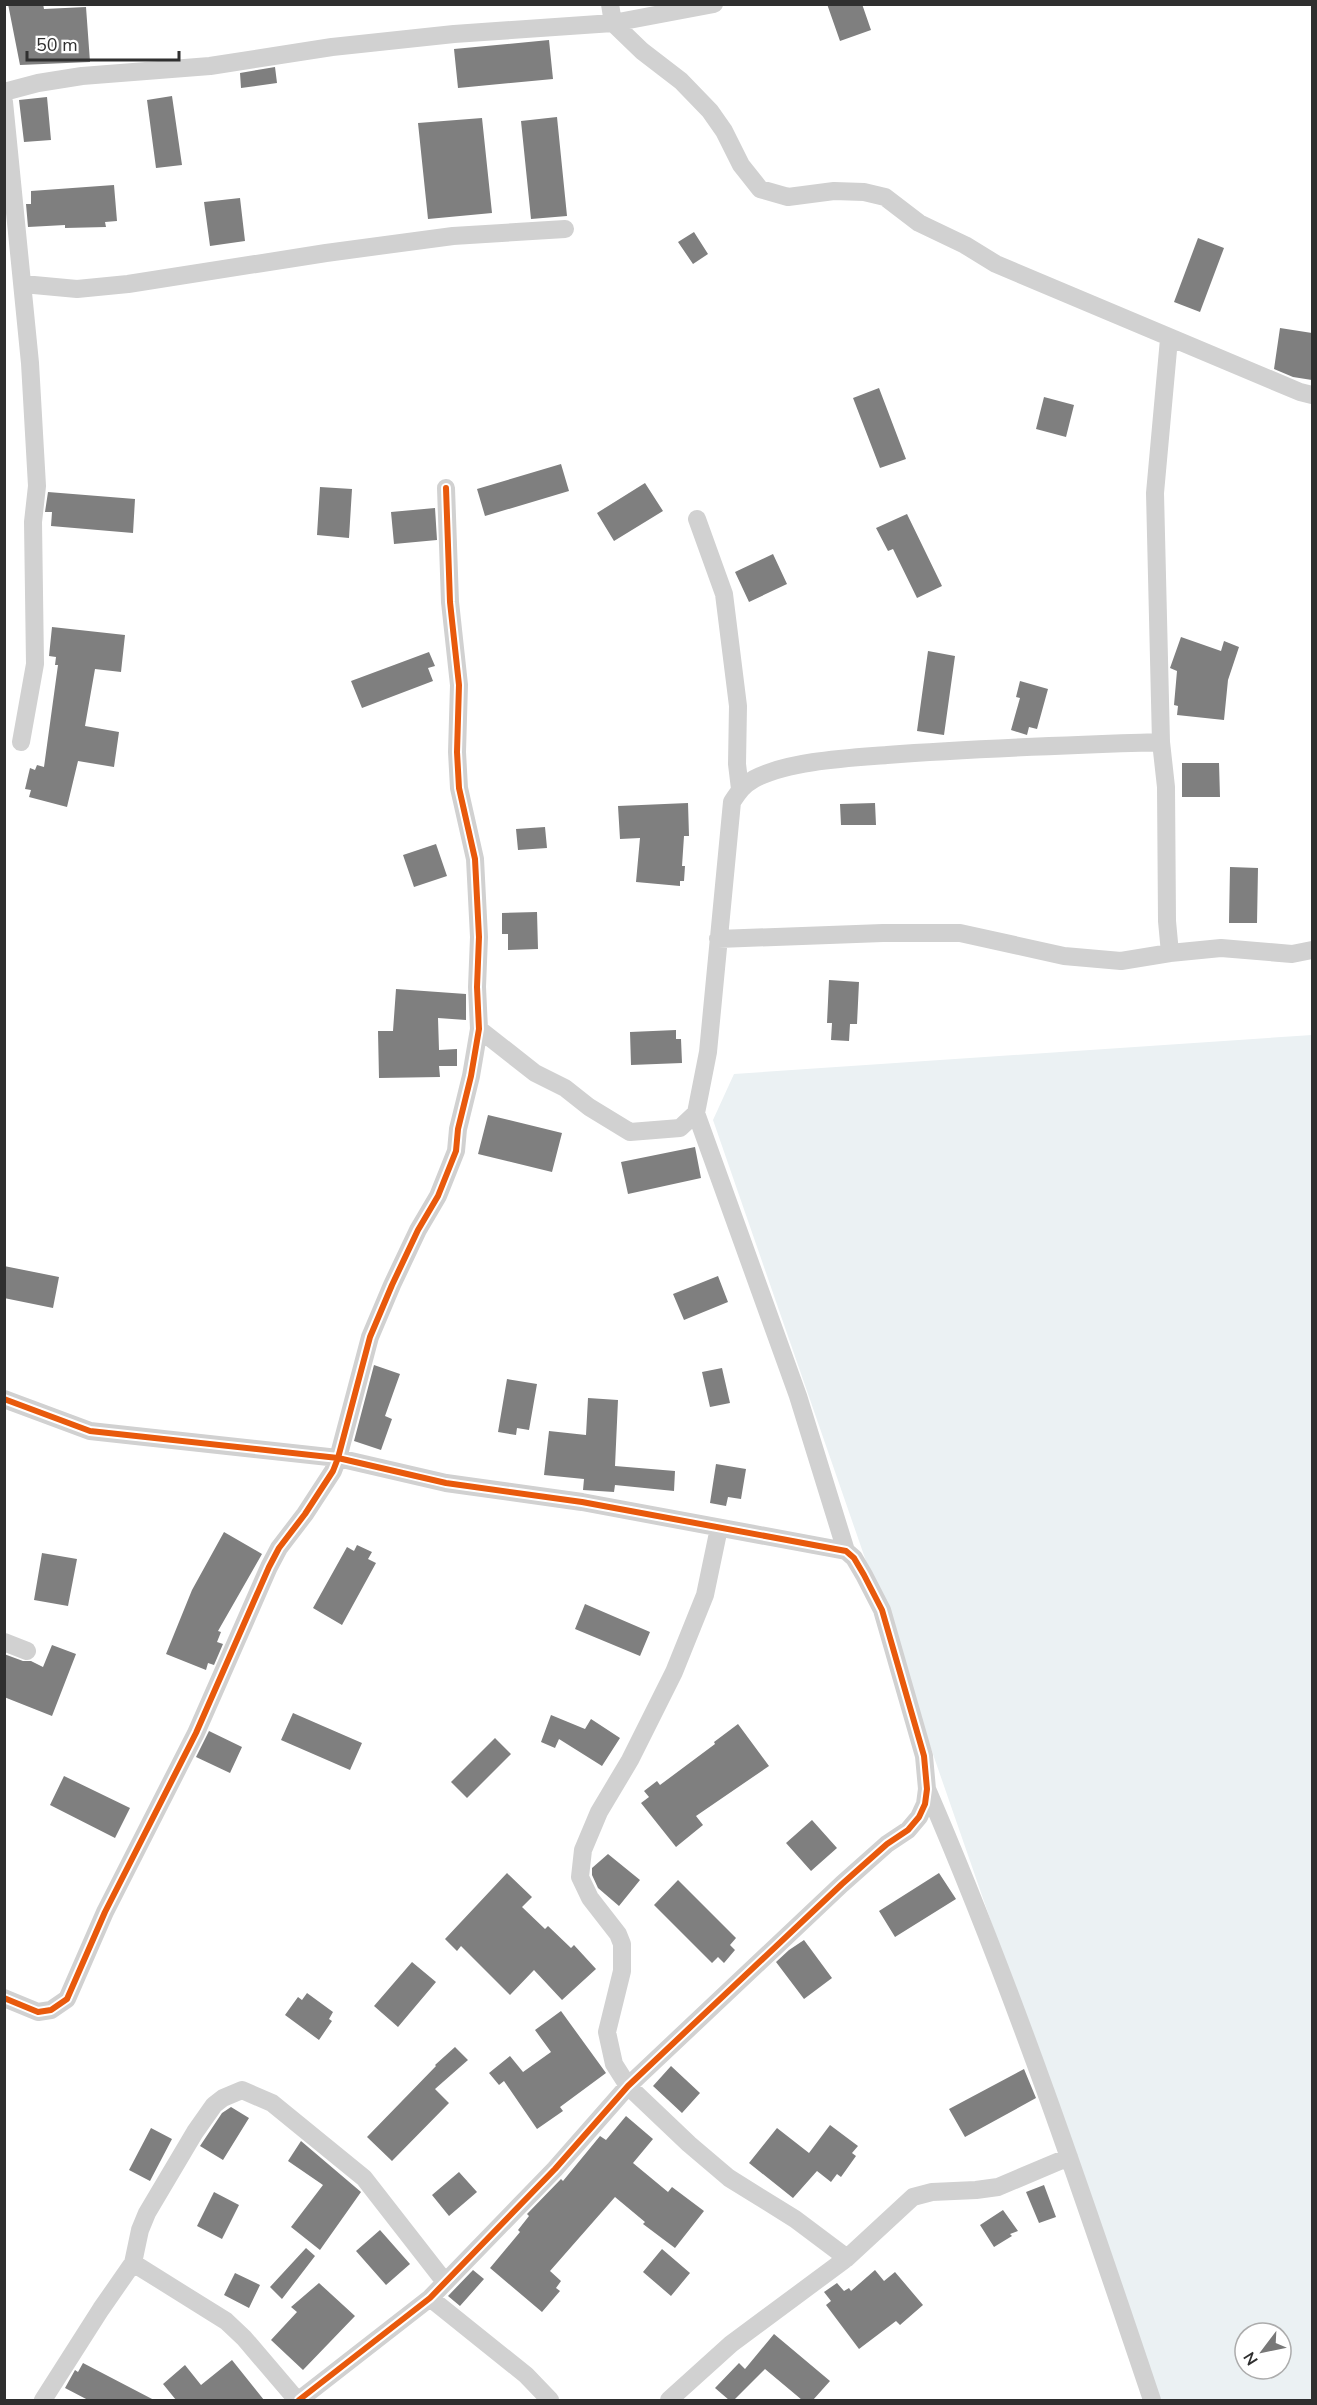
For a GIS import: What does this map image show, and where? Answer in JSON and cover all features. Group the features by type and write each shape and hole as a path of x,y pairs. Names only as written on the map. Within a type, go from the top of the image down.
{"street":[{"path":"4,92 60,80 210,66 332,47 714,4"},
{"path":"611,14 642,51 681,81 710,111 741,165 760,189 788,197 834,191 864,192 885,197 919,223 964,244 996,264 1169,339 1312,395"},
{"path":"4,102 23,284 38,486 33,522 35,664 21,742"},
{"path":"23,284 77,289 118,285 453,236 565,229"},
{"path":"1169,339 1155,493 1161,742 1166,787 1167,921 1170,952"},
{"path":"4,1998 38,2012 51,2010 67,1999 105,1912 201,1724 269,1567 279,1548 333,1471 370,1337 418,1230 438,1196 456,1151 458,1129 471,1076 479,1029 477,987 479,937 476,859 459,788 457,752 459,685 450,602 446,488"},
{"path":"697,519 724,594 738,706 737,764 740,789"},
{"path":"846,1551 798,1396 696,1113 708,1052 732,802 740,789 754,779 786,768 850,758 960,749 1161,742"},
{"path":"718,939 882,933 960,933 1076,957 1121,961 1170,952 1221,948 1292,954 1312,950"},
{"path":"479,1029 535,1073 565,1088 589,1107 630,1132 680,1128 696,1113"},
{"path":"4,1399 90,1431 338,1458 446,1483 582,1502 846,1551 854,1558 882,1610 924,1756 927,1789 925,1804 919,1817 908,1830 887,1844 842,1884 628,2086 555,2169 430,2298 298,2400 244,2338 226,2321 133,2263"},
{"path":"718,1528 705,1594 674,1672 630,1760 599,1812 583,1850 580,1877 590,1898 618,1934 622,1944 622,1971 607,2032 614,2064 628,2086 689,2144 729,2178 795,2220 847,2258"},
{"path":"4,1641 27,1651"},
{"path":"927,1789 972,1893 1069,2157 1152,2400"},
{"path":"43,2400 101,2308 133,2263 140,2230 147,2212 195,2132 214,2105 223,2098 242,2090 272,2103 364,2178 445,2282"},
{"path":"669,2400 731,2344 847,2258 913,2197 932,2192 998,2187 1069,2157"},
{"path":"430,2298 526,2374 550,2400"}],"shaded area":[{"path":"1312,1035 1312,2400 1157,2400 713,1120 734,1074"}],"building":[{"path":"8,4 43,4 44,9 86,7 90,62 20,65"},
{"path":"827,4 862,4 871,30 840,41"},
{"path":"549,40 553,79 458,88 454,49"},
{"path":"275,67 277,83 241,88 240,73"},
{"path":"172,96 182,165 156,168 147,100"},
{"path":"47,97 51,140 24,142 19,100"},
{"path":"557,117 567,216 531,219 521,121"},
{"path":"482,118 492,213 428,219 418,123"},
{"path":"114,185 117,221 105,222 106,227 65,228 65,225 28,227 26,204 31,204 31,191"},
{"path":"240,198 245,241 210,246 204,202"},
{"path":"694,232 708,254 693,264 678,242"},
{"path":"1198,238 1224,248 1200,312 1174,302"},
{"path":"1280,328 1312,333 1312,380 1293,377 1274,369"},
{"path":"879,388 906,459 880,468 853,398"},
{"path":"1044,397 1074,405 1066,437 1036,429"},
{"path":"561,464 569,491 485,516 477,489"},
{"path":"645,483 663,511 614,541 597,513"},
{"path":"320,487 352,489 349,538 317,535"},
{"path":"48,492 135,499 133,533 51,526 52,512 45,512"},
{"path":"435,508 437,540 394,544 391,512"},
{"path":"907,514 942,586 917,598 893,549 888,551 876,528"},
{"path":"773,554 787,584 749,602 735,572"},
{"path":"52,627 125,635 121,672 95,669 85,726 119,732 114,767 78,761 67,807 29,797 31,790 25,789 30,768 35,770 37,765 44,767 58,665 55,665 56,657 49,656"},
{"path":"1181,637 1221,651 1224,641 1239,647 1228,680 1224,720 1177,715 1178,706 1174,705 1177,671 1170,668"},
{"path":"928,651 955,656 944,735 917,731"},
{"path":"429,652 435,666 428,668 433,681 362,708 351,681"},
{"path":"1020,681 1048,689 1037,729 1029,727 1027,735 1011,730 1020,698 1016,697"},
{"path":"1182,763 1219,763 1220,797 1182,797"},
{"path":"688,803 689,836 684,836 682,866 685,866 684,881 680,881 680,886 636,882 640,838 620,839 618,806"},
{"path":"875,803 876,825 841,825 840,804"},
{"path":"545,827 547,848 518,850 516,829"},
{"path":"436,844 447,876 414,887 403,855"},
{"path":"1230,867 1258,868 1257,923 1229,923"},
{"path":"537,912 538,949 508,950 508,934 502,934 502,913"},
{"path":"829,980 859,982 857,1024 850,1024 849,1041 831,1040 832,1023 827,1023"},
{"path":"396,989 466,994 466,1020 438,1018 439,1050 457,1049 457,1066 439,1066 440,1077 379,1078 378,1031 393,1031"},
{"path":"676,1030 676,1039 681,1039 682,1063 631,1065 630,1032"},
{"path":"488,1115 562,1133 552,1172 478,1154"},
{"path":"695,1147 701,1178 628,1194 621,1162"},
{"path":"4,1266 59,1277 53,1308 4,1298"},
{"path":"718,1276 728,1302 684,1320 673,1294"},
{"path":"374,1365 400,1374 385,1416 392,1419 381,1450 354,1441"},
{"path":"722,1368 730,1403 710,1407 702,1372"},
{"path":"507,1379 537,1384 529,1430 517,1428 516,1435 498,1432"},
{"path":"588,1398 618,1400 615,1466 675,1471 674,1491 615,1485 614,1492 583,1490 584,1479 544,1475 549,1431 586,1435"},
{"path":"716,1464 746,1469 741,1499 728,1497 726,1506 710,1503"},
{"path":"224,1532 262,1554 218,1631 221,1632 217,1642 223,1644 214,1665 208,1663 206,1670 166,1654 192,1590"},
{"path":"357,1545 372,1552 368,1559 376,1563 342,1625 313,1608 347,1547 354,1551"},
{"path":"42,1553 77,1559 68,1606 34,1600"},
{"path":"585,1604 650,1632 640,1656 575,1629"},
{"path":"52,1645 76,1654 52,1716 4,1697 4,1654 23,1661 31,1661 43,1667"},
{"path":"293,1713 362,1743 350,1770 281,1740"},
{"path":"551,1715 585,1729 591,1719 620,1738 602,1766 559,1739 555,1748 541,1742"},
{"path":"738,1724 769,1766 696,1816 703,1825 676,1847 641,1803 649,1797 644,1791 657,1781 660,1785"},
{"path":"209,1731 242,1747 230,1773 196,1757"},
{"path":"495,1738 511,1754 467,1798 451,1782"},
{"path":"64,1776 130,1808 115,1838 50,1805"},
{"path":"812,1820 837,1848 811,1871 786,1843"},
{"path":"608,1854 640,1880 619,1906 598,1888 592,1875 592,1868"},
{"path":"507,1873 532,1897 522,1907 545,1929 548,1926 571,1948 574,1945 596,1969 562,2000 534,1970 510,1995 461,1946 457,1951 445,1939"},
{"path":"939,1873 956,1899 895,1937 879,1911"},
{"path":"678,1880 736,1938 730,1945 735,1950 724,1963 718,1957 712,1963 654,1905"},
{"path":"804,1940 832,1978 804,1999 776,1962"},
{"path":"412,1962 436,1982 398,2027 374,2006"},
{"path":"307,1993 333,2012 329,2019 332,2021 319,2040 285,2015 298,1997 302,2000"},
{"path":"561,2011 606,2073 560,2107 563,2111 537,2129 504,2081 499,2085 489,2073 510,2056 523,2072 551,2052 535,2030"},
{"path":"455,2047 468,2060 435,2089 449,2103 392,2161 367,2137"},
{"path":"671,2066 700,2093 682,2113 653,2086"},
{"path":"1024,2069 1036,2098 965,2137 949,2109"},
{"path":"231,2107 249,2118 223,2160 200,2146 222,2113"},
{"path":"626,2116 653,2139 633,2163 668,2192 672,2187 704,2211 675,2248 643,2224 645,2222 615,2197 550,2271 561,2281 556,2288 560,2291 542,2312 490,2268 520,2232 518,2230 529,2216 527,2214 561,2179 563,2181 600,2136 606,2140"},
{"path":"830,2125 858,2146 852,2153 856,2156 841,2177 837,2174 831,2182 817,2171 793,2198 749,2163 777,2128 809,2153"},
{"path":"151,2128 172,2139 150,2181 129,2170"},
{"path":"301,2141 361,2192 320,2250 291,2227 323,2185 288,2161"},
{"path":"459,2172 477,2192 449,2216 432,2195"},
{"path":"1044,2185 1056,2217 1039,2223 1026,2192"},
{"path":"214,2192 239,2205 222,2239 197,2226"},
{"path":"1003,2210 1018,2231 1010,2234 1012,2236 994,2247 980,2225"},
{"path":"380,2230 410,2264 386,2285 356,2251"},
{"path":"306,2248 315,2256 282,2299 270,2287"},
{"path":"662,2249 690,2273 671,2296 643,2272"},
{"path":"473,2270 484,2279 460,2306 448,2296"},
{"path":"875,2270 884,2281 895,2272 923,2305 900,2325 896,2321 859,2349 826,2305 831,2301 824,2292 837,2283 844,2291 849,2288 851,2291"},
{"path":"235,2273 260,2285 249,2308 224,2295"},
{"path":"319,2283 355,2316 303,2370 271,2340 297,2312 291,2307"},
{"path":"774,2334 830,2381 813,2400 802,2400 765,2369 734,2400 729,2400 715,2388 739,2363 745,2369"},
{"path":"232,2360 264,2400 176,2400 163,2384 185,2365 201,2385"},
{"path":"83,2363 154,2400 88,2400 65,2388 75,2370 78,2372"}],"cycle path":[{"path":"4,1998 38,2012 51,2010 67,1999 105,1912 196,1733 269,1567 279,1548 333,1471 370,1337 418,1230 438,1196 456,1151 458,1129 471,1076 479,1029 477,987 479,937 475,859 459,788 457,752 459,685 450,602 446,488"},
{"path":"4,1399 90,1431 338,1458 446,1483 582,1502 846,1551 854,1558 882,1610 924,1756 927,1789 925,1804 919,1817 908,1830 887,1844 842,1884 628,2086 555,2169 430,2298 299,2400"}]}
